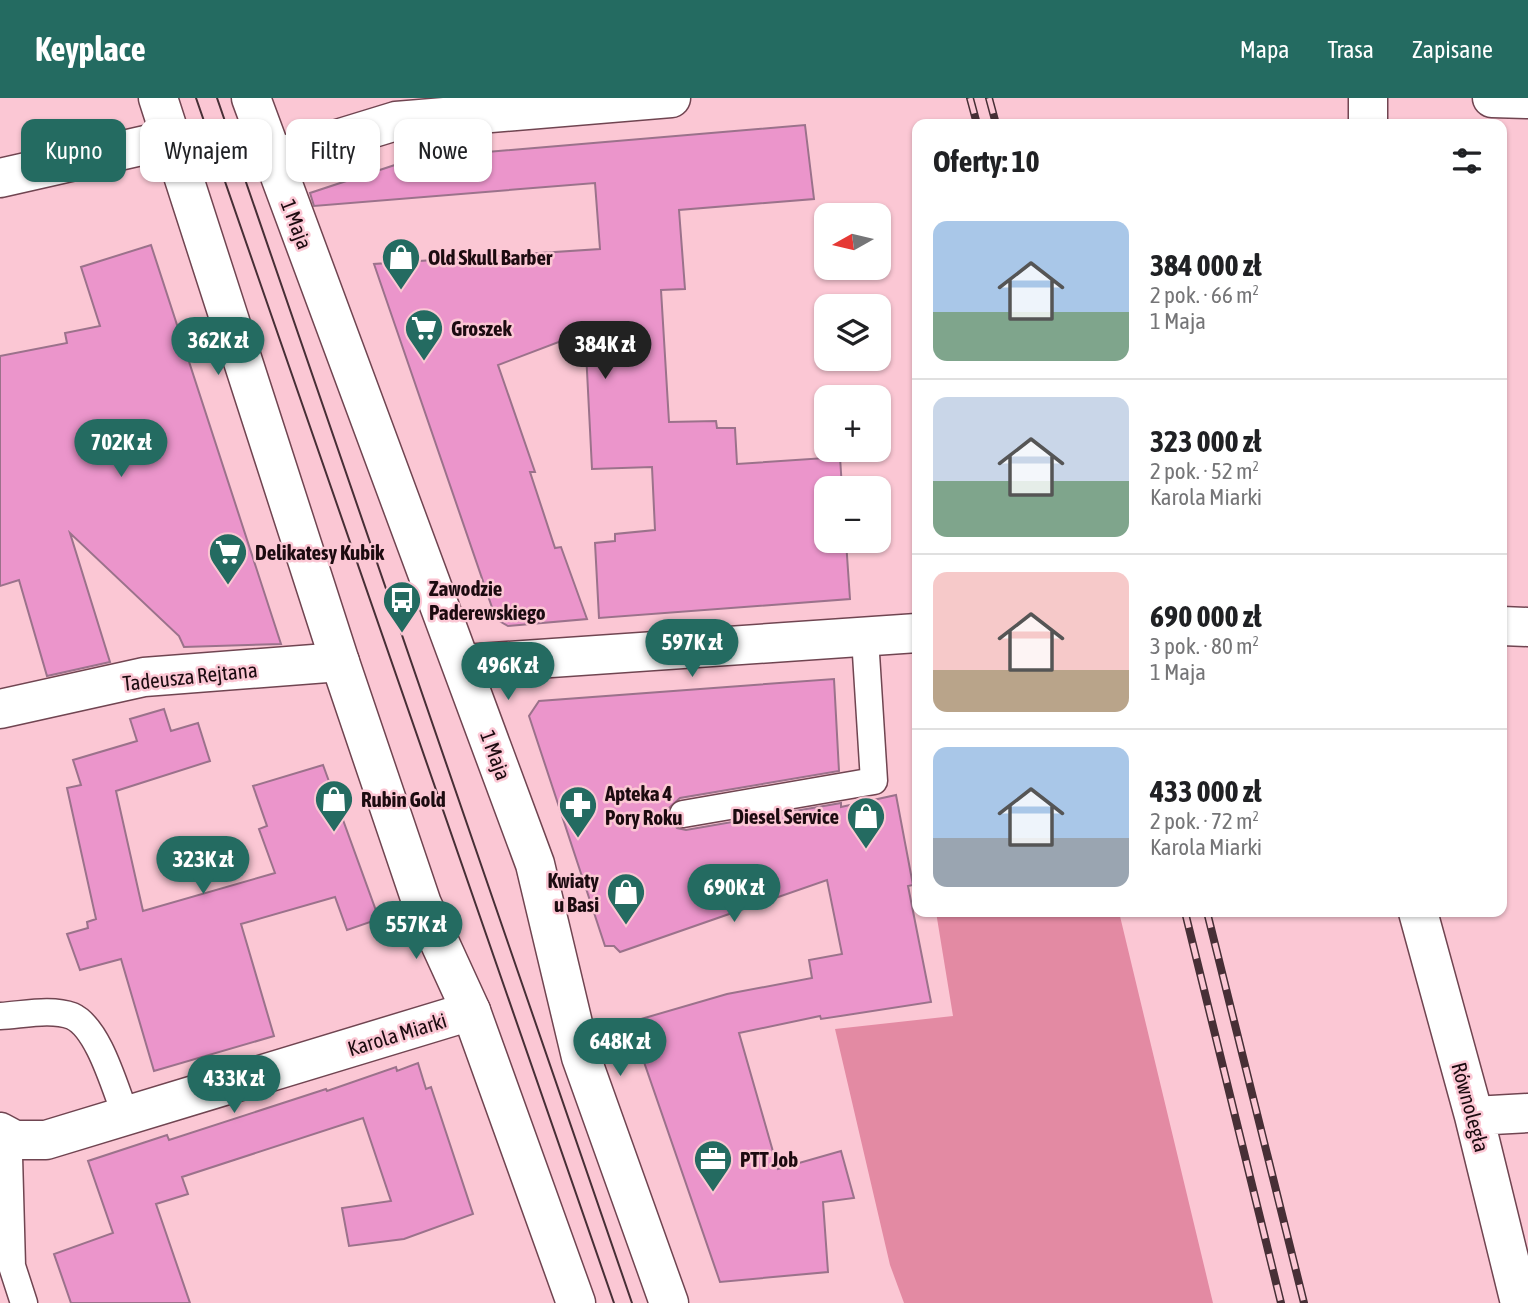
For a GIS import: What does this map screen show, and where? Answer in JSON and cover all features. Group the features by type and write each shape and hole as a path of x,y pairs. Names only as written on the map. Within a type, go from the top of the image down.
{"street":[{"path":"159,98 166,119"},
{"name":"1 Maja","path":"251,98 258,119"},
{"path":"272,159 396,121 671,98"},
{"path":"1368,98 1368,119"},
{"path":"1492,98 1528,99"},
{"path":"0,178 140,146"},
{"name":"1 Maja","path":"272,159 463,664 535,864 581,1057 669,1303"},
{"path":"186,182 340,662 422,904 471,1011 576,1303"},
{"path":"1507,626 1528,626"},
{"path":"463,664 912,633"},
{"name":"Tadeusza Rejtana","path":"0,709 144,677 340,662"},
{"name":"Równoległa","path":"1419,917 1474,1116 1520,1303"},
{"name":"Karola Miarki","path":"8,1136 46,1140 471,1011"},
{"path":"1474,1116 1528,1113"}],"lane":[{"path":"683,814 874,782 865,638"},
{"path":"0,1016 47,1013 71,1016 90,1030 126,1116"},
{"path":"8,1136 12,1266 24,1303"}],"shaded area":[{"path":"937,917 1120,917 1213,1303 904,1303 890,1265 835,1029 953,1016"}],"building":[{"path":"805,125 814,199 679,210 685,289 661,290 669,422 716,421 717,428 735,428 737,464 814,459 814,462 840,462 841,476 814,476 814,553 847,553 850,599 599,618 595,543 615,541 615,534 655,530 652,467 592,469 585,332 498,365 535,472 530,472 555,548 561,547 587,619 508,626 496,619 374,264 600,249 595,183 314,206 310,193 343,182 380,182 380,170 394,165 394,182 492,182 492,152"},
{"path":"151,245 281,644 184,647 179,636 70,533 110,662 47,676 19,580 0,586 0,356 67,343 65,333 100,326 81,267"},
{"path":"834,679 839,771 680,798 669,808 668,817 677,828 686,830 841,803 841,807 896,795 912,880 912,885 908,886 912,917 931,1002 821,1019 820,1016 739,1033 778,1169 841,1151 854,1198 823,1202 828,1272 720,1282 634,1033 641,1027 641,1019 727,994 812,978 809,960 842,954 827,880 620,952 614,946 605,946 529,716 539,701"},
{"path":"164,709 171,731 198,723 210,761 116,791 143,911 275,873 259,829 267,826 253,786 323,765 379,919 347,930 335,897 241,924 274,1036 154,1071 121,959 80,970 67,934 88,928 87,922 96,919 67,788 81,785 73,760 137,741 130,719"},
{"path":"418,1063 426,1089 431,1087 473,1214 404,1239 349,1246 342,1208 391,1201 363,1118 182,1177 188,1194 156,1204 190,1303 71,1303 54,1254 113,1233 88,1161 167,1135 169,1140 396,1067 397,1071"}],"tram line":[{"path":"196,98 614,1303"},
{"path":"217,98 632,1303"}],"railway":[{"path":"970,98 976,119"},
{"path":"989,98 995,119"},
{"path":"1186,917 1281,1303"},
{"path":"1208,917 1304,1303"}],"place":[{"name":"Old Skull Barber","path":"401,291"},
{"name":"Groszek","path":"424,362"},
{"name":"Delikatesy Kubik","path":"228,586"},
{"name":"Zawodzie Paderewskiego","path":"402,634"},
{"name":"Rubin Gold","path":"334,833"},
{"name":"Apteka 4 Pory Roku","path":"578,839"},
{"name":"Diesel Service","path":"866,850"},
{"name":"Kwiaty u Basi","path":"626,926"},
{"name":"PTT Job","path":"713,1193"}]}
